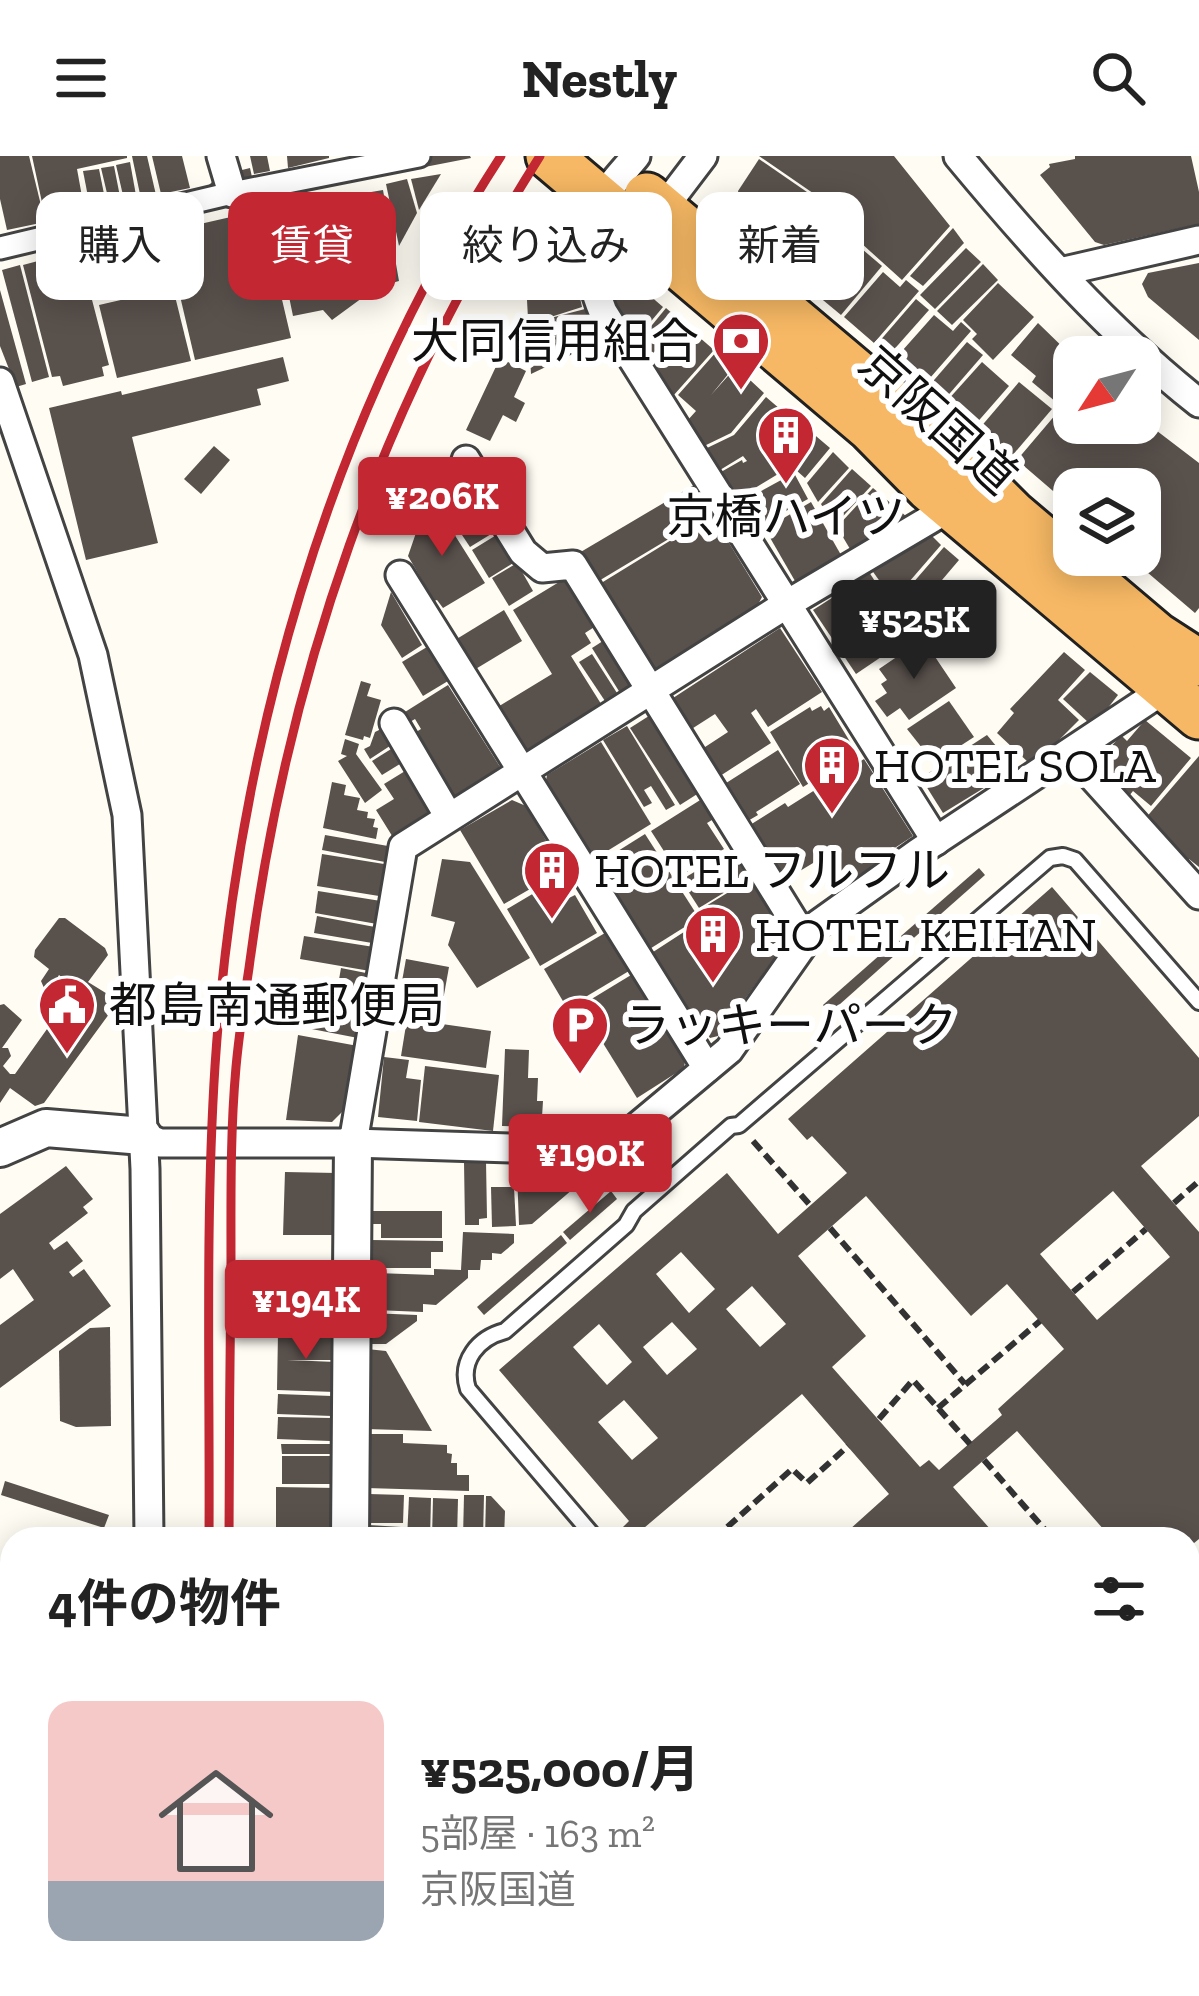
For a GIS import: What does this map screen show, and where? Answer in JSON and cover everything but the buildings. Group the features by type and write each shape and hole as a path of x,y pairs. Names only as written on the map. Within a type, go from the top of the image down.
{"highway":[{"name":"京阪国道","path":"549,156 615,172 640,192"},
{"name":"京阪国道","path":"615,172 929,488 1191,684"},
{"name":"京阪国道","path":"672,218 952,453 1013,514 1156,635 1191,684"}],"street":[{"path":"221,156 232,192"},
{"path":"237,192 419,156"},
{"path":"672,197 703,156"},
{"path":"958,156 1109,326 1199,403"},
{"path":"615,172 587,259 603,312 936,841"},
{"path":"0,248 228,194"},
{"path":"1060,272 1199,240"},
{"path":"0,382 93,655 127,815 143,1136 149,1527"},
{"path":"466,460 523,552 542,568 573,565 806,941"},
{"path":"350,1527 353,1143 403,847 787,604 951,507"},
{"path":"400,575 707,1068"},
{"path":"0,1148 46,1128 143,1136 160,1143 608,1151 729,1050 817,925 1071,753 1191,684"},
{"path":"394,723 449,817"},
{"path":"1071,753 1199,895"}],"lane":[{"path":"586,1527 474,1398 465,1380 466,1364 493,1334 505,1331 626,1225 634,1211 730,1126 740,1125 1051,857 1075,860 1199,1002"}],"path":[{"path":"740,1125 810,1205"},
{"path":"1174,1203 1199,1181"},
{"path":"830,1228 965,1384"},
{"path":"1073,1292 1146,1229"},
{"path":"938,1408 1040,1321"},
{"path":"879,1419 913,1380 970,1444"},
{"path":"727,1527 792,1469 807,1483 848,1446"},
{"path":"984,1460 1043,1527"}],"railway":[{"path":"209,1527 209,1243 215,1066 226,947 269,709 340,478 386,367 440,259 501,156"},
{"path":"229,1527 234,1092 266,859 288,752 349,546 388,446 483,251 540,156"}],"place":[{"name":"大同信用組合","path":"741,392"},
{"name":"京橋ハイツ","path":"786,486"},
{"name":"HOTEL SOLA","path":"832,816"},
{"name":"HOTEL フルフル","path":"552,921"},
{"name":"HOTEL KEIHAN","path":"713,985"},
{"name":"都島南通郵便局","path":"67,1056"},
{"name":"ラッキーパーク","path":"580,1076"}]}
